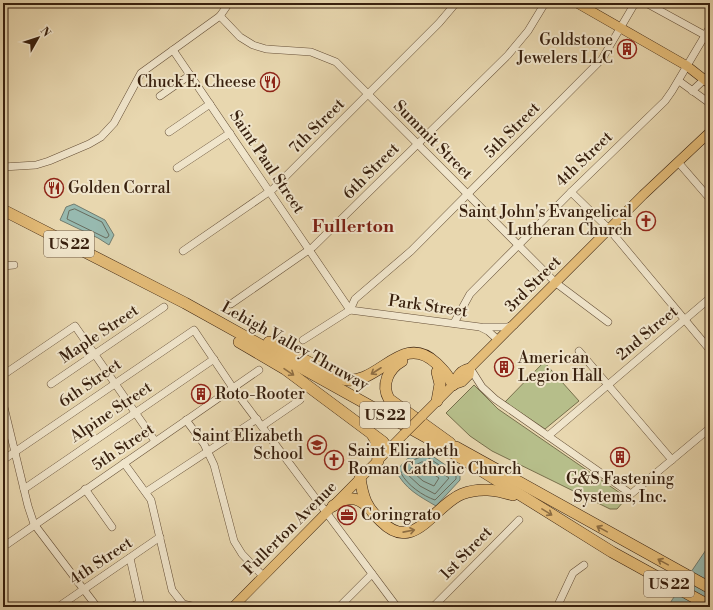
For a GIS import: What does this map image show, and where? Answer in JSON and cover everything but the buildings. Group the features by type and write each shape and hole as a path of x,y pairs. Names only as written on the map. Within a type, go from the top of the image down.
{"highway":[{"name":"Lehigh Valley Thruway","path":"3,203 269,342 710,588"},
{"name":"Lehigh Valley Thruway","path":"3,210 185,303 442,446 629,561 710,606"},
{"path":"136,279 285,369 383,442 389,450"},
{"path":"269,342 342,379 349,380 364,378 400,356 418,354 434,362 448,376 453,385"},
{"path":"450,443 391,402 386,392 386,381 388,374 397,365 410,359 421,360 453,385"},
{"path":"436,372 440,384 437,402"},
{"path":"372,434 376,440 378,461"},
{"path":"360,478 363,496 368,506"},
{"path":"330,510 345,499 348,498 359,500 368,506 386,526 398,532 406,532 419,528 450,500 470,492 491,490 525,498"}],"main road":[{"path":"577,3 708,79"},
{"name":"3rd Street","path":"498,340 710,132"},
{"name":"Fullerton Avenue","path":"233,607 437,402 453,385 456,376 463,370 470,368 498,340"}],"street":[{"path":"3,167 18,168 49,162 84,147 101,137 114,122 141,73 220,16 229,3"},
{"name":"7th Street","path":"183,251 270,192 439,23 456,3"},
{"name":"6th Street","path":"231,304 310,249 508,55 528,31 545,3"},
{"name":"5th Street","path":"303,340 350,310 355,299 411,251 602,59 635,3"},
{"path":"646,3 708,37"},
{"name":"Summit Street","path":"220,16 240,37 253,45 266,49 312,52 336,62 556,283 608,322"},
{"name":"4th Street","path":"454,323 470,294 571,192 665,102 687,66 708,37 710,27"},
{"name":"Saint Paul Street","path":"173,50 310,249 350,310"},
{"path":"160,96 190,75"},
{"path":"692,91 708,79"},
{"path":"679,81 708,102"},
{"path":"169,132 210,104"},
{"path":"177,168 230,133"},
{"path":"678,162 710,199"},
{"path":"571,192 609,230 710,350"},
{"path":"3,266 14,265"},
{"name":"2nd Street","path":"548,436 710,298"},
{"name":"Maple Street","path":"51,384 164,307"},
{"name":"Park Street","path":"350,310 480,327 488,331 498,340"},
{"path":"480,327 507,327 514,325"},
{"path":"3,374 75,326 96,353 155,442"},
{"name":"6th Street","path":"3,460 194,330 214,359"},
{"path":"579,352 672,460"},
{"path":"214,359 233,388 262,426 330,510 372,574 397,607"},
{"name":"Alpine Street","path":"24,489 214,359"},
{"path":"470,368 473,376 490,396 631,494 710,428"},
{"name":"5th Street","path":"3,547 34,524 259,370"},
{"path":"262,426 300,400"},
{"path":"3,403 4,416 34,524 97,607"},
{"path":"146,492 257,419"},
{"path":"186,420 208,452 218,477 234,541 242,554 263,576"},
{"path":"124,462 151,500 172,590 183,604 196,607"},
{"path":"85,489 112,527"},
{"name":"1st Street","path":"433,607 519,520"},
{"name":"4th Street","path":"58,607 160,538"},
{"path":"130,558 140,604 131,607"},
{"path":"557,607 573,573 584,566"},
{"path":"339,607 372,574"}],"green space":[{"path":"544,362 579,401 545,429 505,402"},
{"path":"474,385 498,409 623,495 624,501 617,509 610,509 492,451 470,436 446,413"}],"water":[{"path":"74,204 105,220 114,235 109,245 98,238 60,220 66,207"},
{"path":"420,453 428,453 460,475 460,480 436,506 408,487 396,471 407,459"},
{"path":"710,544 710,607 668,607 672,600"}],"place":[{"name":"Goldstone Jewelers LLC","path":"627,49"},
{"name":"Chuck E. Cheese","path":"270,82"},
{"name":"Golden Corral","path":"54,188"},
{"name":"Saint John's Evangelical Lutheran Church","path":"646,221"},
{"name":"American Legion Hall","path":"504,367"},
{"name":"Roto-Rooter","path":"201,394"},
{"name":"Saint Elizabeth School","path":"317,445"},
{"name":"G&S Fastening Systems, Inc.","path":"620,457"},
{"name":"Saint Elizabeth Roman Catholic Church","path":"334,460"},
{"name":"Coringrato","path":"347,515"}],"district":[{"name":"Fullerton","path":"353,226"}]}
